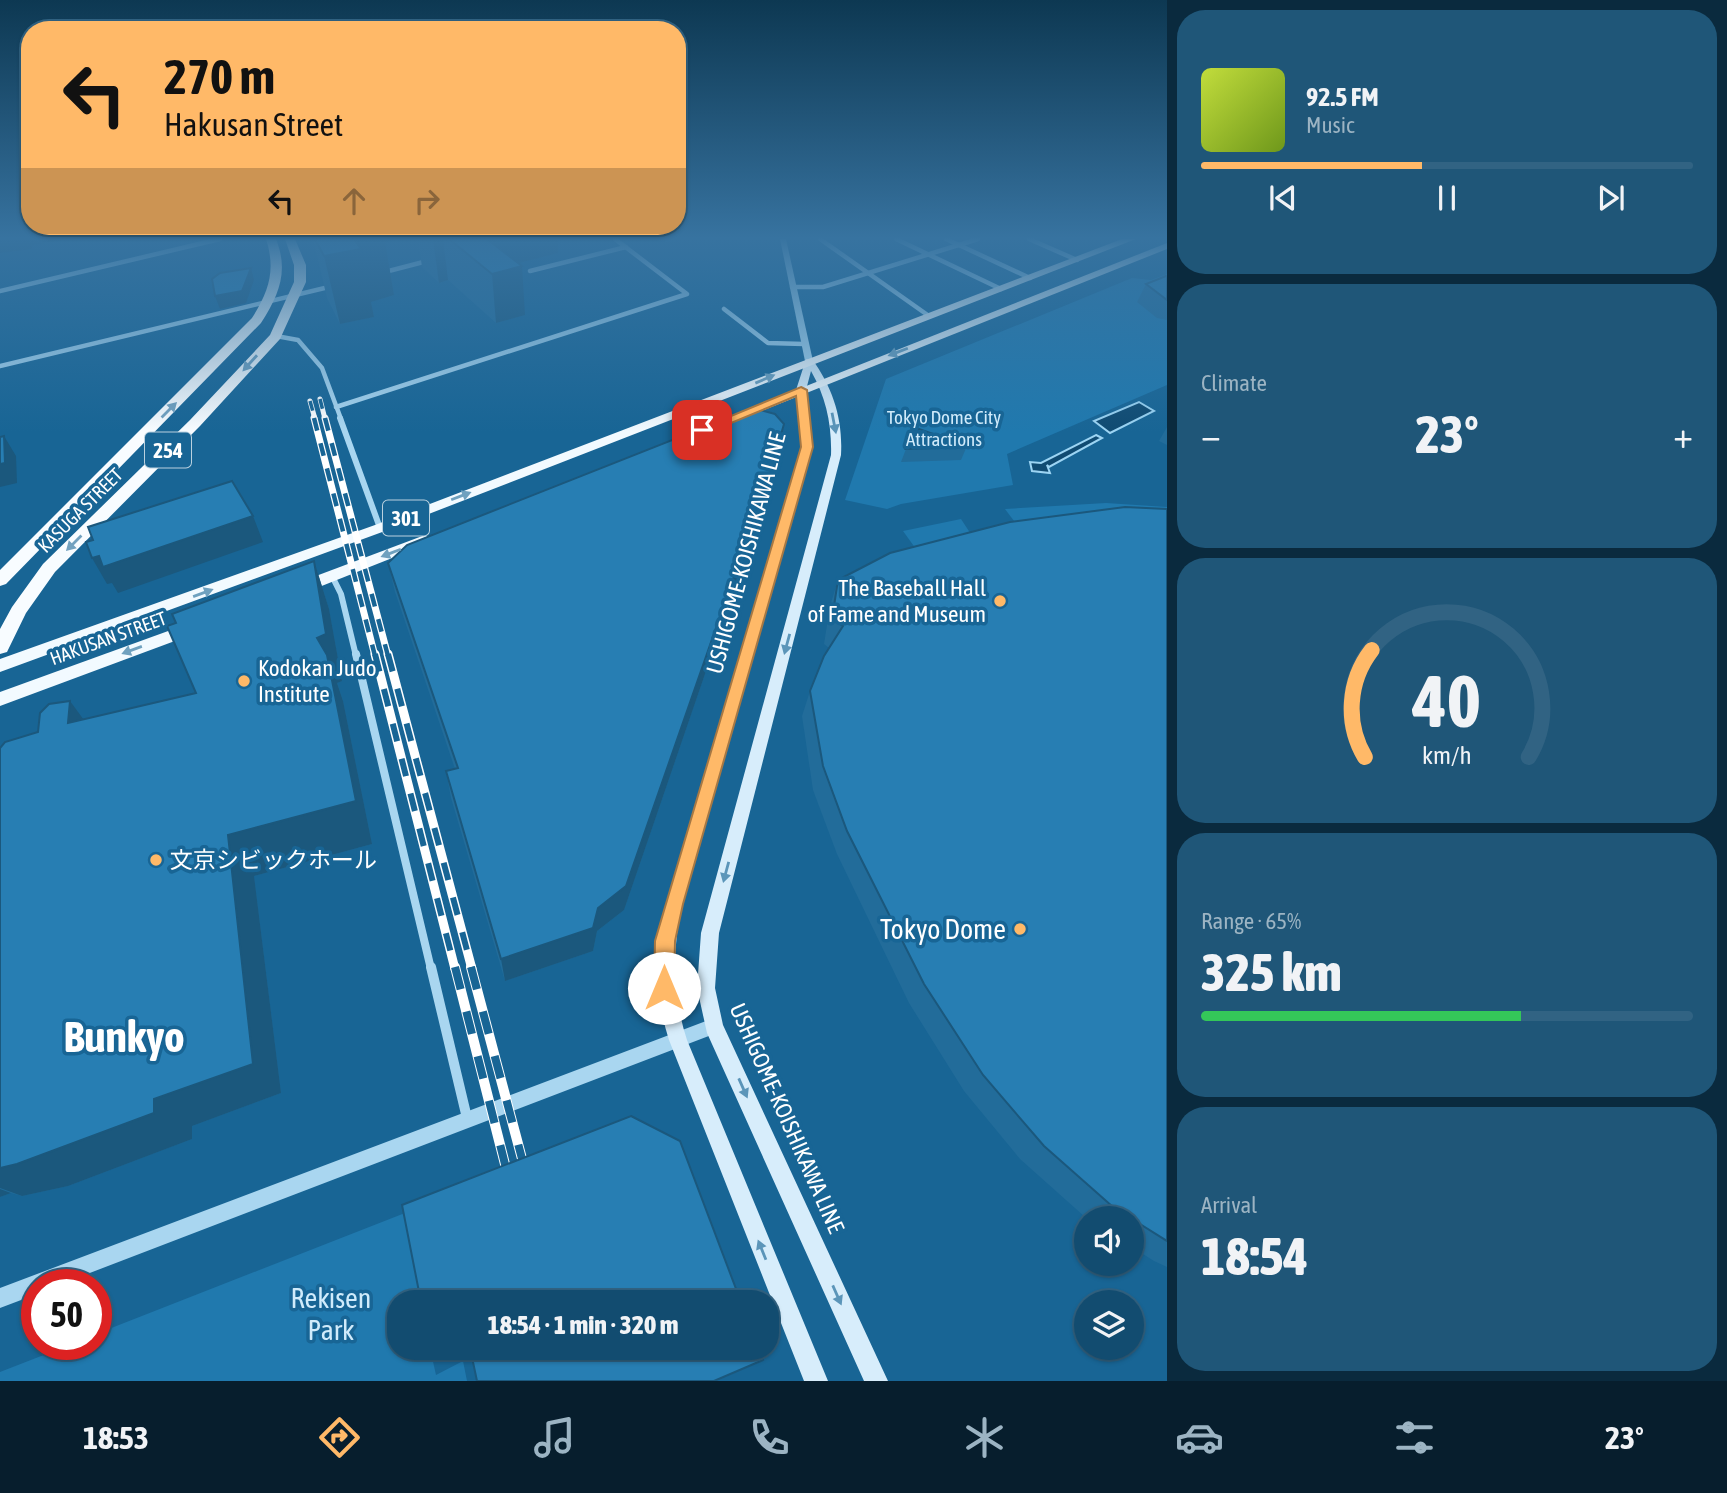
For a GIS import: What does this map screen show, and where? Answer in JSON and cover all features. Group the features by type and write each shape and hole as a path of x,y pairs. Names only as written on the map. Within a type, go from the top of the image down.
{"highway":[{"name":"KASUGA STREET","path":"0,580 219,361 257,320 267,303"},
{"name":"KASUGA STREET","path":"0,647 18,611 49,568 195,424 276,336 292,303"}],"main road":[{"name":"HAKUSAN STREET","path":"0,666 380,528 962,303"},
{"path":"719,424 1021,303"},
{"name":"USHIGOME-KOISHIKAWA LINE","path":"809,361 824,381 836,436 836,455 710,933 706,988 714,1026 876,1381"},
{"name":"USHIGOME-KOISHIKAWA LINE","path":"809,361 801,390 807,447 665,941 664,988 678,1040 816,1381"},
{"name":"301","path":"281,595 446,532"},
{"name":"HAKUSAN STREET","path":"0,699 204,623"}],"street":[{"path":"0,366 265,303"},
{"path":"336,408 661,303"},
{"path":"795,303 809,361"},
{"path":"911,303 929,316"},
{"path":"724,309 768,342 804,344"},
{"path":"276,336 304,345 313,361 322,368 380,528"},
{"path":"332,576 341,594 468,1119"},
{"path":"0,1298 714,1026"}],"green space":[{"name":"Tokyo Dome City Attractions","path":"1070,303 1167,303 1167,385 1007,454 1013,485 901,504 887,509 845,500 886,379"},
{"path":"1106,503 1167,507 1167,530 1023,533 1005,509"},
{"path":"961,519 978,545 921,556 903,531"},
{"name":"Rekisen Park","path":"405,1213 420,1290 387,1290 387,1360 433,1360 436,1375 463,1361 467,1381 0,1381 0,1372 31,1360 112,1360 112,1328"}],"shaded area":[{"path":"1139,402 1154,411 1110,433 1094,421"},
{"path":"1096,435 1102,438 1049,467 1047,465 1050,473 1032,471 1030,462 1041,463"}],"building":[{"path":"753,408 775,414 784,424 769,476 626,886 598,908 593,928 501,959 446,771 458,768 388,563 407,545"},
{"path":"919,429 967,446 967,447 906,449"},
{"path":"4,436 5,463 0,464 0,437"},
{"path":"232,481 253,516 103,567 99,556 92,558 86,542 93,540 88,527"},
{"name":"Tokyo Dome","path":"1125,507 1167,509 1167,1241 1144,1227 1144,1206 1112,1206 1044,1146 983,1075 924,984 847,831 823,766 810,691 824,656 843,626 832,619 838,580 890,553 1010,522"},
{"path":"314,561 326,634 317,638 327,655 356,801 228,835 253,1064 154,1099 154,1113 0,1168 0,748 5,742 38,732 40,713 49,704 70,701 68,723 196,693 167,626 176,623 172,614"},
{"path":"631,1116 680,1141 736,1290 419,1290 402,1205"},
{"path":"473,1360 763,1360 714,1381 477,1381"}],"railway":[{"path":"320,399 325,419"},
{"path":"310,401 315,419"},
{"path":"314,418 375,656"},
{"path":"325,418 388,656"},
{"path":"375,654 455,969"},
{"path":"388,654 472,969"},
{"path":"455,967 508,1176"},
{"path":"471,967 525,1170"}],"place":[{"name":"The Baseball Hall of Fame and Museum","path":"1000,601"},
{"name":"Kodokan Judo Institute","path":"244,681"},
{"name":"文京シビックホール","path":"156,860"},
{"name":"Tokyo Dome","path":"1020,929"}],"district":[{"name":"Bunkyo","path":"124,1036"}],"route":[{"path":"664,988 665,941 674,904 807,447 808,435 801,390 702,430"}]}
